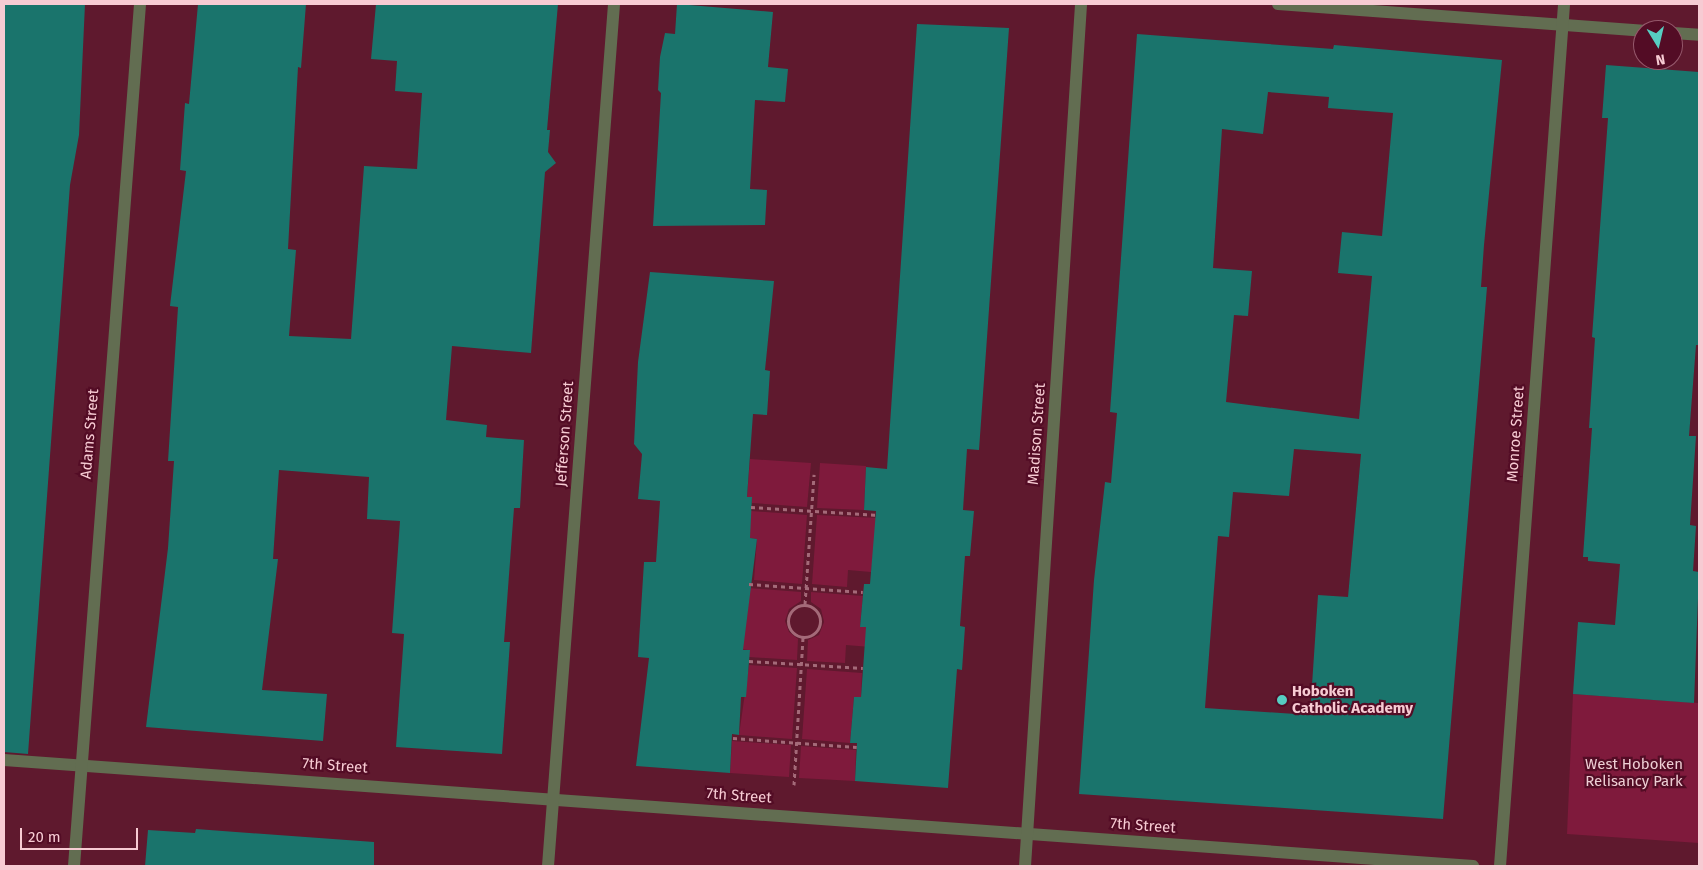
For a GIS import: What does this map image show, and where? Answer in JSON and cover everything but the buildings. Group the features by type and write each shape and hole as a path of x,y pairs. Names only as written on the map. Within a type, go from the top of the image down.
{"street":[{"name":"Adams Street","path":"74,866 80,764 140,4"},
{"name":"Jefferson Street","path":"548,866 614,4"},
{"name":"Madison Street","path":"1025,866 1081,4"},
{"path":"1278,4 1633,30"},
{"name":"Monroe Street","path":"1500,866 1564,4"},
{"path":"1683,34 1699,35"},
{"name":"7th Street","path":"4,760 553,798 1472,866"}],"path":[{"path":"805,604 814,474"},
{"path":"751,506 879,515"},
{"path":"749,584 863,592"},
{"path":"805,604 817,610 821,620 814,635 803,637 790,629 788,618 793,609 805,604"},
{"path":"794,785 803,637"},
{"path":"749,661 862,668"},
{"path":"732,738 857,747"}],"green space":[{"path":"750,459 811,463 807,507 752,503 752,497 747,497"},
{"path":"820,463 866,466 864,510 817,508"},
{"path":"751,511 807,515 802,584 754,580 757,539 749,538"},
{"path":"817,515 878,518 871,572 848,570 847,587 812,584"},
{"path":"749,588 801,592 801,601 789,609 785,621 789,632 798,639 797,660 749,657 749,650 739,649"},
{"path":"811,592 863,596 860,626 872,628 871,647 846,645 845,663 807,661 808,640 819,635 824,622 821,609 811,602"},
{"path":"749,665 797,668 792,739 739,735"},
{"path":"807,669 862,673 861,697 854,697 850,743 802,739"},
{"name":"West Hoboken Relisancy Park","path":"1573,694 1699,703 1699,843 1567,834"},
{"path":"732,741 791,745 789,777 730,773"},
{"path":"801,746 856,750 855,781 799,778"}],"place":[{"name":"Hoboken Catholic Academy","path":"1282,700"}]}
